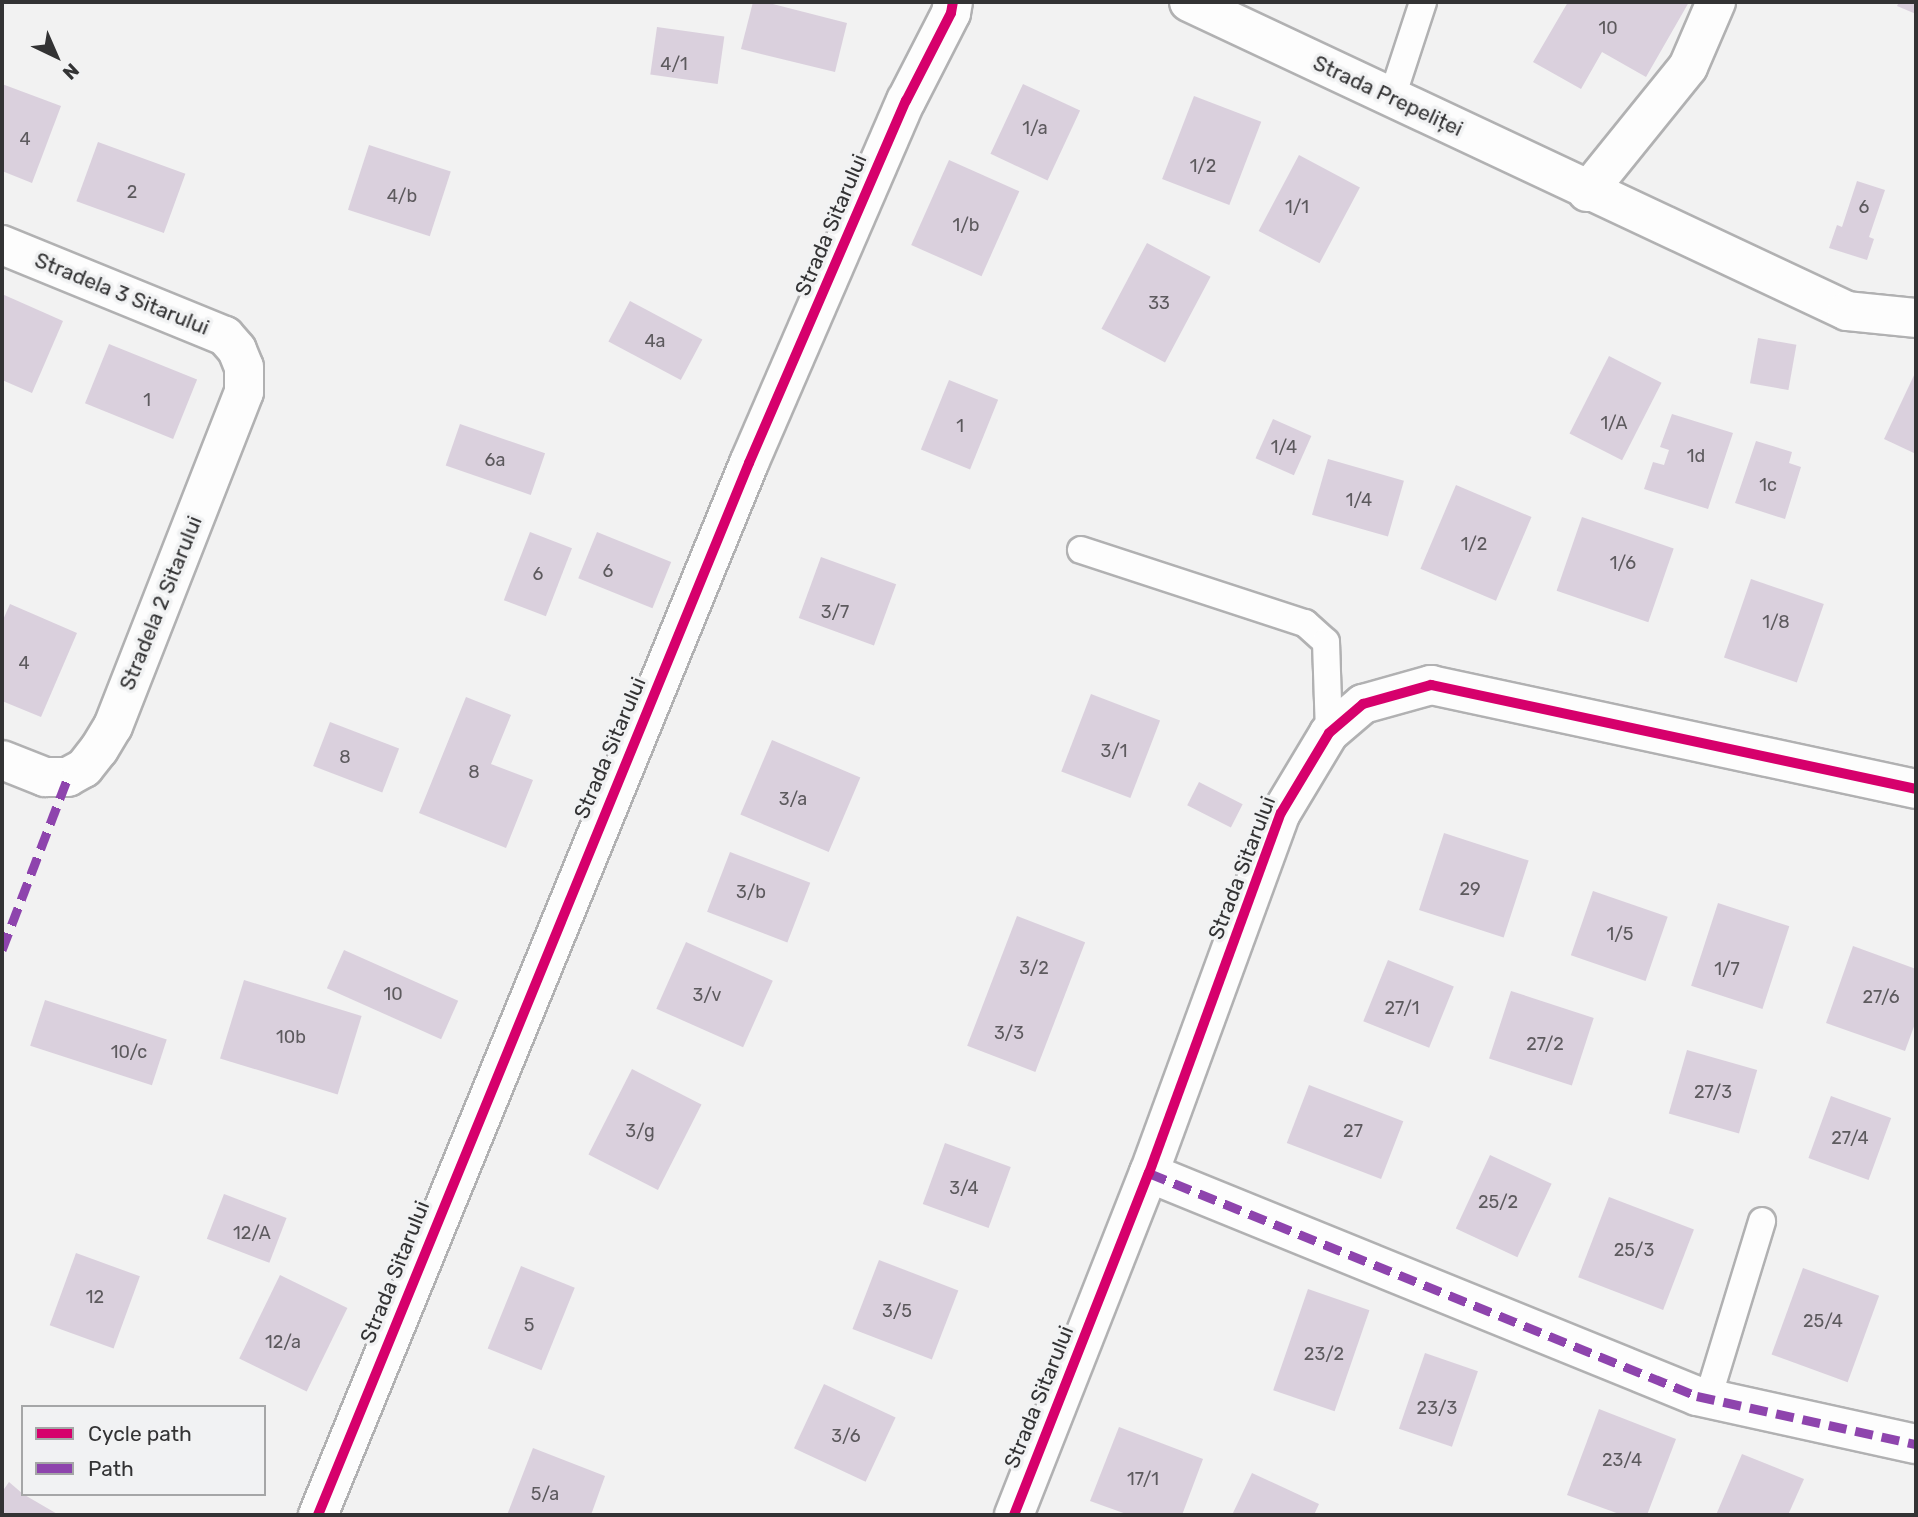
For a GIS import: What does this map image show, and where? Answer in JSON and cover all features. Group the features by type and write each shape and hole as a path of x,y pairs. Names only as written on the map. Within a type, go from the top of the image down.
{"street":[{"name":"Strada Prepeliței","path":"1189,2 1847,311 1916,318"},
{"path":"1587,191 1688,67 1716,2"},
{"name":"Strada Sitarului","path":"318,1515 744,476 906,102 958,6"},
{"name":"Stradela 3 Sitarului","path":"2,246 206,326 225,337 237,350"},
{"name":"Stradela 2 Sitarului","path":"2,760 45,777 68,776 84,768 113,726 244,393 244,367 237,350"},
{"name":"Strada Sitarului","path":"1014,1515 1149,1173 1281,813 1329,733 1363,704 1431,685 1916,789"},
{"path":"1149,1173 1708,1398 1916,1444"}],"lane":[{"path":"1392,97 1423,2"},
{"path":"1081,550 1304,623 1326,642 1329,733"},
{"path":"1708,1398 1762,1222"}],"building":[{"path":"753,2 765,2 847,23 835,72 741,49"},
{"path":"1568,2 1689,2 1646,77 1602,52 1581,89 1533,62"},
{"path":"1899,2 1916,2 1916,14 1897,6"},
{"path":"657,27 724,36 718,84 650,75"},
{"path":"2,84 61,106 32,183 2,171"},
{"path":"1023,84 1080,111 1048,180 990,154"},
{"path":"1194,96 1261,122 1229,205 1162,179"},
{"path":"98,142 185,174 164,233 76,201"},
{"path":"369,145 451,172 430,236 348,210"},
{"path":"1299,155 1360,187 1320,263 1259,231"},
{"path":"949,160 1019,191 982,276 911,245"},
{"path":"1857,181 1885,190 1869,237 1874,239 1867,260 1829,248 1837,225 1842,227"},
{"path":"1147,243 1211,277 1165,362 1101,329"},
{"path":"2,294 63,321 32,393 2,380"},
{"path":"630,301 702,339 681,380 608,342"},
{"path":"1758,338 1796,345 1788,390 1750,383"},
{"path":"109,344 197,380 173,439 85,403"},
{"path":"1609,356 1662,383 1622,460 1570,434"},
{"path":"1916,371 1916,454 1884,439"},
{"path":"949,380 998,400 970,469 921,450"},
{"path":"1672,414 1733,433 1708,509 1644,489 1653,462 1664,465 1669,450 1660,447"},
{"path":"1273,419 1311,436 1294,475 1256,458"},
{"path":"460,424 545,453 531,495 446,466"},
{"path":"1756,441 1792,452 1789,463 1801,467 1785,519 1735,503"},
{"path":"1328,459 1404,481 1388,537 1312,515"},
{"path":"1456,485 1531,517 1496,601 1420,569"},
{"path":"1582,517 1674,549 1648,622 1557,591"},
{"path":"530,532 572,548 546,616 504,600"},
{"path":"597,532 671,562 652,608 578,578"},
{"path":"821,557 896,584 874,645 799,618"},
{"path":"1751,579 1824,604 1797,683 1724,657"},
{"path":"10,604 77,633 41,717 2,701 2,622"},
{"path":"1091,694 1160,721 1130,798 1061,771"},
{"path":"466,697 511,715 491,764 533,780 506,848 419,813"},
{"path":"330,722 399,749 382,792 313,766"},
{"path":"772,740 860,778 829,852 740,815"},
{"path":"1199,782 1243,804 1231,827 1187,805"},
{"path":"1444,833 1529,861 1504,938 1419,910"},
{"path":"730,852 810,883 787,943 707,912"},
{"path":"1593,891 1668,917 1646,981 1571,955"},
{"path":"1718,903 1789,926 1762,1009 1691,986"},
{"path":"1017,916 1085,942 1035,1072 967,1046"},
{"path":"686,942 773,981 743,1047 656,1009"},
{"path":"1853,946 1916,969 1916,1021 1905,1051 1826,1023"},
{"path":"344,950 458,1001 441,1039 327,988"},
{"path":"1388,960 1454,987 1429,1048 1363,1021"},
{"path":"244,980 362,1016 338,1094 220,1058"},
{"path":"1511,991 1594,1018 1572,1085 1489,1059"},
{"path":"45,1000 167,1040 152,1085 30,1046"},
{"path":"1687,1050 1757,1070 1739,1134 1669,1113"},
{"path":"632,1069 701,1104 658,1190 588,1155"},
{"path":"1309,1085 1403,1121 1381,1179 1287,1143"},
{"path":"1831,1096 1891,1118 1869,1180 1808,1158"},
{"path":"945,1143 1011,1167 989,1228 923,1204"},
{"path":"1490,1155 1552,1184 1517,1257 1456,1228"},
{"path":"224,1194 287,1218 269,1263 207,1239"},
{"path":"1609,1197 1694,1230 1663,1310 1578,1277"},
{"path":"76,1253 140,1276 114,1349 50,1325"},
{"path":"879,1260 958,1290 932,1360 852,1329"},
{"path":"521,1266 575,1288 541,1370 488,1349"},
{"path":"1803,1268 1879,1296 1848,1382 1772,1354"},
{"path":"280,1275 347,1308 307,1391 239,1359"},
{"path":"1308,1289 1369,1310 1335,1411 1273,1390"},
{"path":"1425,1353 1478,1371 1452,1447 1399,1429"},
{"path":"824,1384 896,1417 866,1482 794,1448"},
{"path":"1599,1409 1676,1439 1647,1515 1622,1515 1567,1495"},
{"path":"1119,1427 1203,1459 1182,1515 1129,1515 1090,1501"},
{"path":"533,1448 605,1476 591,1515 507,1515"},
{"path":"1742,1454 1804,1479 1788,1515 1716,1515"},
{"path":"1252,1473 1319,1504 1314,1515 1232,1515"},
{"path":"9,1482 21,1492 21,1496 26,1496 59,1515 2,1515 2,1492"}],"marked path":[{"path":"2,950 68,777"},
{"path":"1149,1173 1697,1396 1916,1444"}],"cycle path":[{"path":"318,1515 749,463 906,101 951,13 953,2"},
{"path":"1014,1515 1149,1173 1281,813 1329,733 1363,704 1431,685 1916,789"}]}
